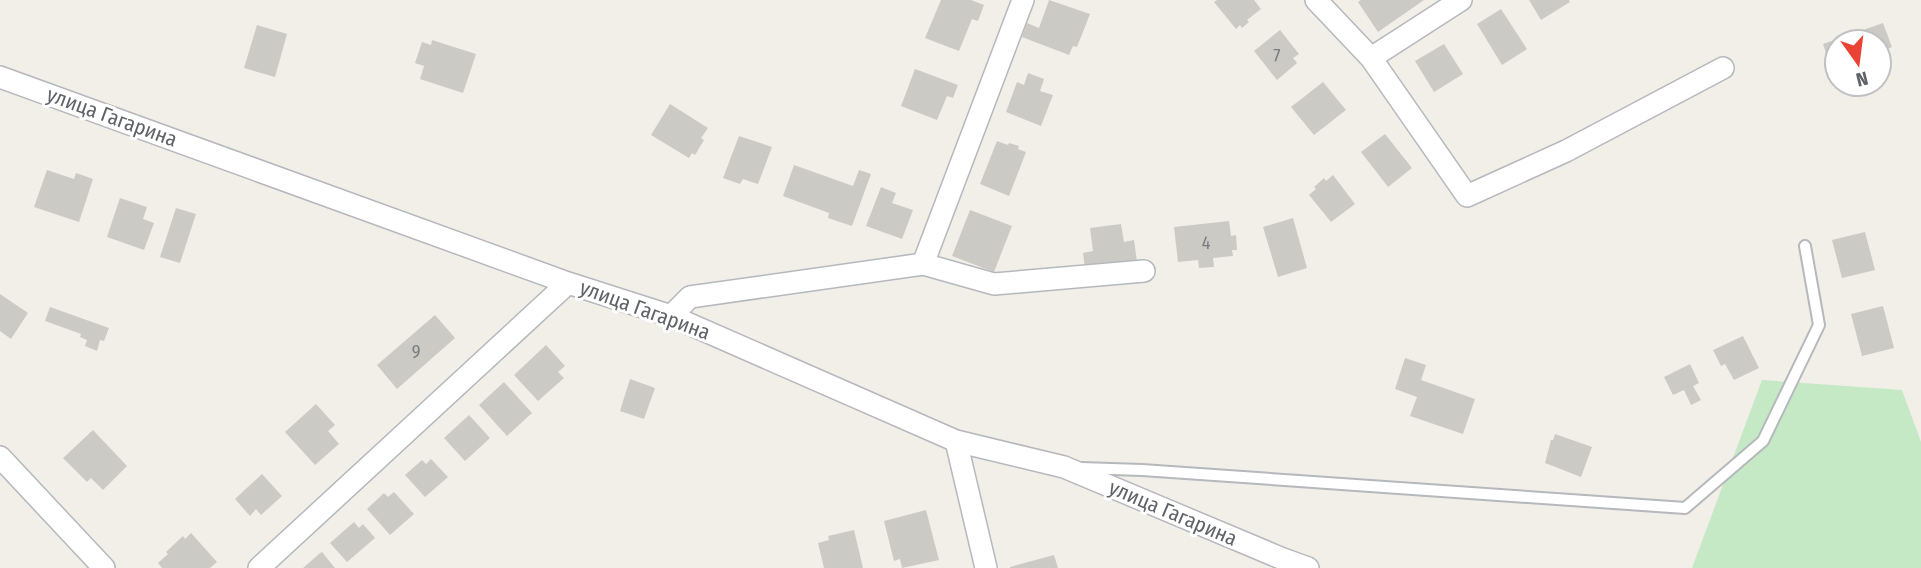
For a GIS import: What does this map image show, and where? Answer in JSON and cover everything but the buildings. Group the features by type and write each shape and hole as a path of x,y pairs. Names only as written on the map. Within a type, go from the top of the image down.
{"street":[{"path":"923,264 1023,0"},
{"path":"1316,0 1371,58 1467,196 1566,151 1723,68"},
{"path":"1371,58 1461,0"},
{"name":"улица Гагарина","path":"0,77 568,282 671,316 956,441 1064,467 1284,564 1308,568"},
{"path":"671,316 690,297 923,264 995,284 1144,271"},
{"path":"259,568 568,282"},
{"path":"956,441 986,568"},
{"path":"4,470 104,568"}],"lane":[{"path":"1064,467 1142,470 1685,508 1763,441 1819,325 1805,246"}],"green space":[{"path":"1762,380 1902,390 1921,442 1921,568 1692,568"}]}
